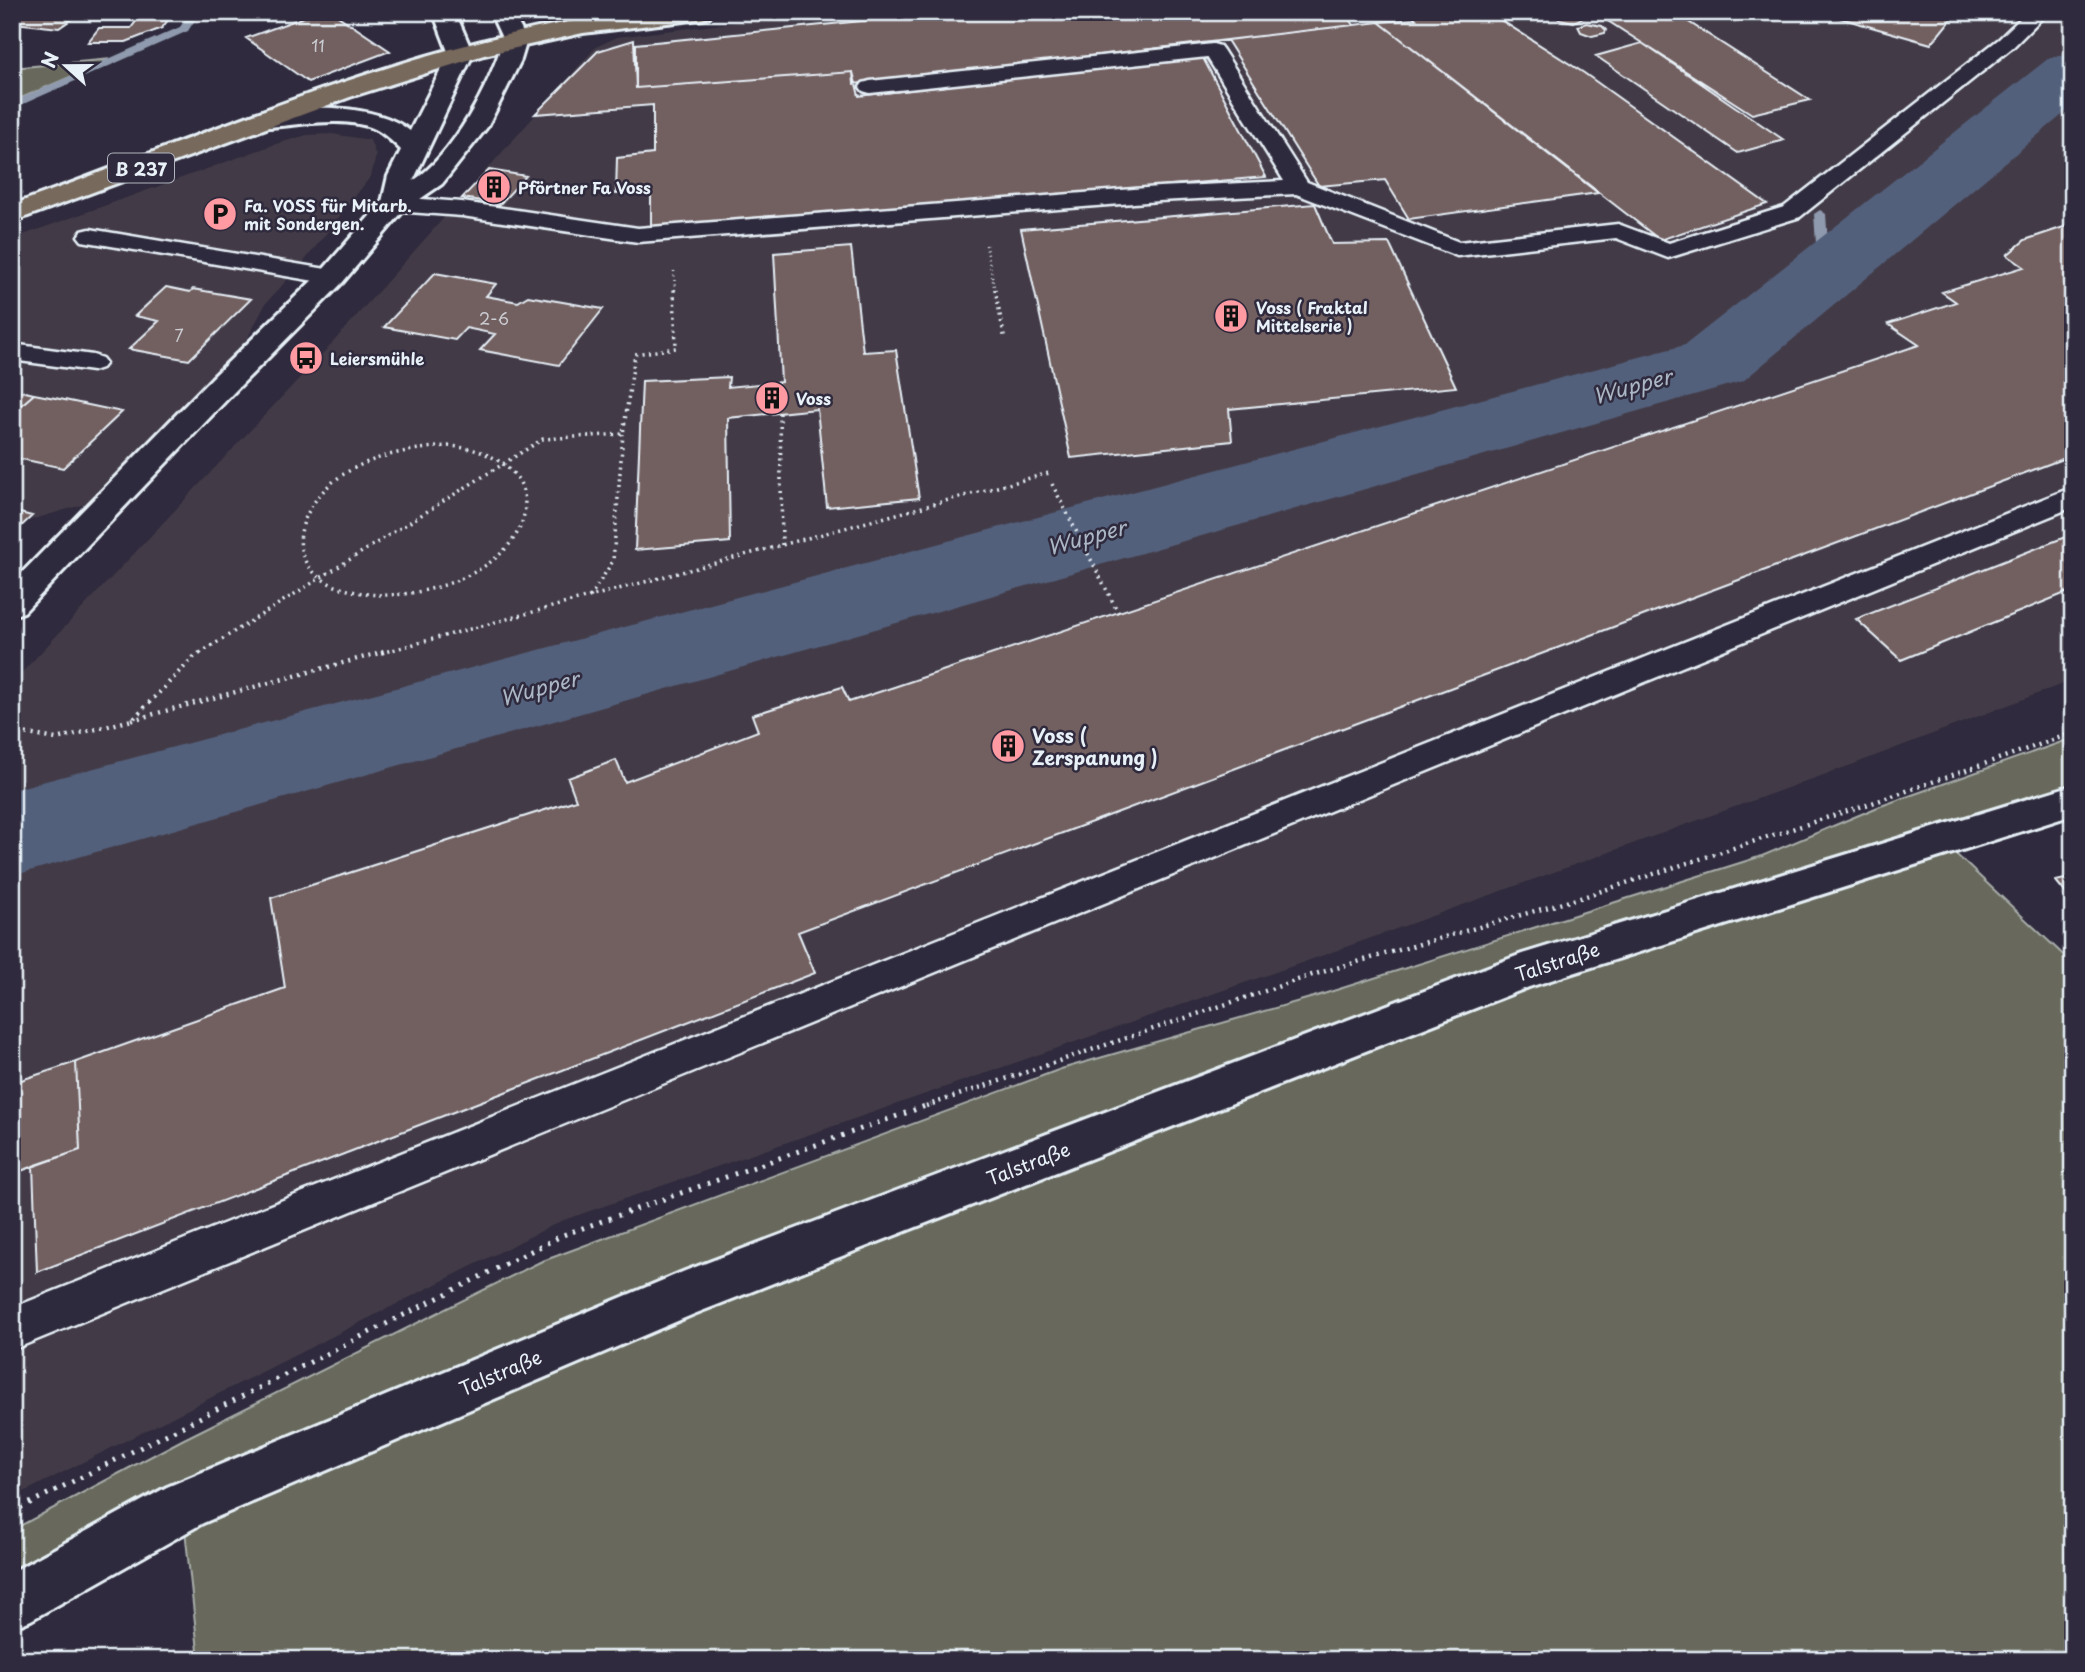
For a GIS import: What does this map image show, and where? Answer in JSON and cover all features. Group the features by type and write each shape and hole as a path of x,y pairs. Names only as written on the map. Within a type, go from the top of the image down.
{"main road":[{"path":"395,204 401,176 461,54 444,12"},
{"path":"12,604 223,385 332,277 395,204 433,179 477,126 509,60 514,40 501,12"},
{"name":"B 237","path":"12,214 376,81 461,54 593,18 701,12"},
{"path":"270,120 326,117 360,119 383,124 416,150"},
{"name":"Talstraße","path":"12,1601 185,1505 685,1294 1522,972 2073,800"}],"lane":[{"path":"395,204 462,209 638,235 1159,194 1299,187 1457,250 1618,231 1668,251 1792,212 2006,43 2038,12"},
{"path":"870,87 1213,50 1299,187"},
{"path":"90,236 332,277"},
{"path":"12,352 93,363"},
{"path":"12,1329 2073,496"}],"path":[{"path":"978,208 1005,340"},
{"path":"590,597 613,561 623,434 635,354 676,348 673,232"},
{"path":"780,413 782,545"},
{"path":"132,720 194,657 543,439 623,434"},
{"path":"448,446 482,451 504,463 520,478 527,495 524,521 509,544 481,568 448,584 407,594 365,594 331,585 318,578 303,559 299,549 300,524 321,491 345,472 380,456 412,448 448,446"},
{"path":"12,731 56,739 1049,473"},
{"path":"1052,484 1119,614"},
{"path":"12,1512 563,1235 1062,1058 1273,988 1580,898 1872,803 2073,733"}],"shaded area":[{"path":"822,12 2073,12 2073,680 1854,764 1307,961 561,1221 12,1498 12,683 327,349 596,47 617,37"},
{"path":"332,134 370,140 376,156 371,176 306,259 266,303 223,385 116,495 27,521 12,535 12,239 276,144 307,135"}],"green space":[{"path":"112,59 12,102 12,68"},
{"path":"2073,738 2073,800 1942,841 2073,964 2073,1660 199,1660 180,1483 12,1575 12,1530 182,1440 540,1262 1061,1069 1317,996 1762,856 1878,807"}],"building":[{"path":"12,12 82,12 59,28 14,23 17,20 12,19"},
{"path":"143,12 174,12 162,28 126,42 88,42 99,28 131,28"},
{"path":"318,12 332,12 390,51 308,82 246,38"},
{"path":"950,12 1344,12 1354,25 854,84 853,72 636,88 636,44"},
{"path":"1409,12 1488,12 1584,73 1767,204 1660,240 1379,22 1416,19"},
{"path":"1583,12 1585,17 1574,22 1559,19 1553,13"},
{"path":"1594,12 1673,12 1810,100 1752,114"},
{"path":"1819,12 1957,12 1931,44"},
{"path":"1379,22 1598,193 1409,219 1385,180 1319,186 1227,40"},
{"path":"1586,23 1602,26 1606,30 1605,33 1592,36 1581,32 1578,26"},
{"path":"634,40 636,88 853,72 859,96 1202,56 1266,177 651,229 651,191 616,194 617,158 653,154 653,105 535,114 598,51"},
{"path":"1642,43 1784,140 1738,153 1596,56"},
{"name":"Pförtner Fa Voss","path":"489,170 526,176 500,204 462,198"},
{"name":"Voss ( Fraktal Mittelserie )","path":"1315,204 1332,244 1389,243 1456,387 1229,409 1232,441 1071,458 1021,229"},
{"name":"Voss ( Zerspanung )","path":"2073,224 2073,455 798,932 815,973 37,1272 33,1166 80,1150 76,1062 285,988 271,898 576,800 568,778 616,760 625,782 758,731 752,715 842,687 849,702 1919,345 1888,324 1956,302 1942,292 2024,267 2007,255 2025,240"},
{"name":"Voss","path":"851,247 863,352 896,350 919,498 827,507 817,409 728,418 730,542 635,550 642,381 729,377 728,387 781,382 774,253"},
{"path":"435,273 496,284 486,296 518,302 528,296 603,309 559,365 480,350 495,334 466,328 455,340 384,327"},
{"path":"166,287 251,299 189,360 129,349 159,321 135,316"},
{"path":"12,389 34,394 12,413"},
{"path":"34,394 122,412 63,468 12,457 12,413"},
{"path":"12,511 32,516 12,535"},
{"path":"2073,534 2073,590 1901,660 1856,619"},
{"path":"2073,877 2073,902 2056,881"},
{"path":"76,1062 80,1150 12,1174 12,1083"}],"waterway":[{"path":"12,106 184,29 195,12"},
{"name":"Wupper","path":"12,833 1714,363 2073,72"},
{"path":"1820,214 1824,274"}],"place":[{"name":"Pförtner Fa Voss","path":"494,187"},
{"name":"Fa. VOSS für Mitarb. mit Sondergen.","path":"220,214"},
{"name":"Voss ( Fraktal Mittelserie )","path":"1231,316"},
{"name":"Leiersmühle","path":"306,358"},
{"name":"Voss","path":"772,398"},
{"name":"Voss ( Zerspanung )","path":"1008,746"}]}
